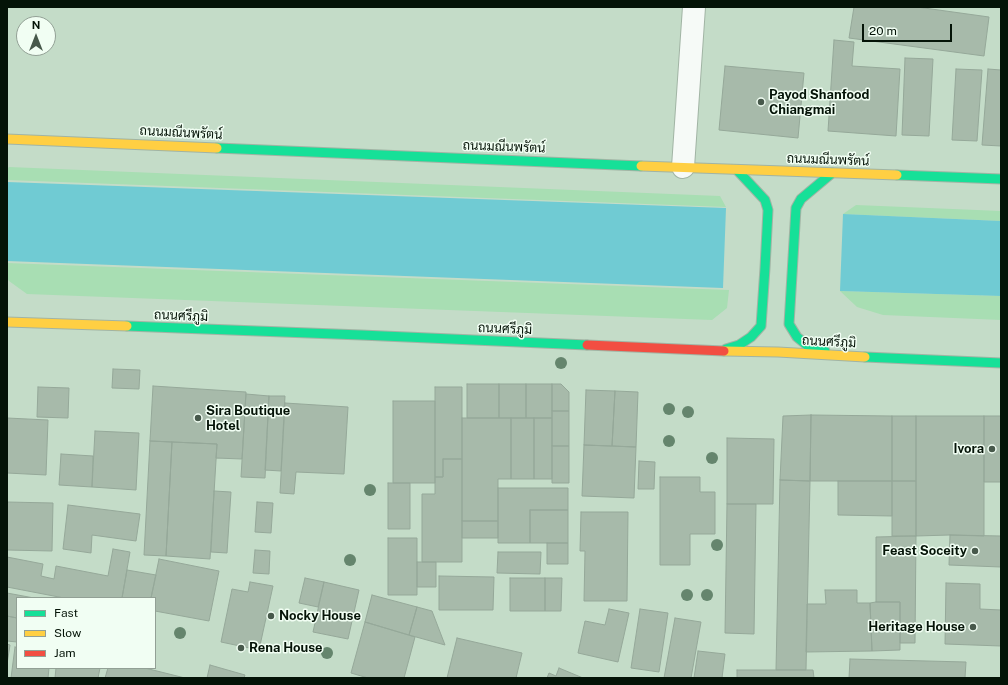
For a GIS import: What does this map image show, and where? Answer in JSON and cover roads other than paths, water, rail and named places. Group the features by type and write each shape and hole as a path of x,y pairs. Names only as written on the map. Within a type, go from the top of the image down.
{"main road":[{"name":"ถนนมณีนพรัตน์","path":"8,139 737,170 1001,179"},
{"path":"717,351 739,345 751,338 761,326 768,210 764,200 737,170"},
{"path":"832,173 801,199 796,208 789,324 797,337 808,346 842,356"},
{"name":"ถนนศรีภูมิ","path":"8,322 717,351 778,352 1001,363"}],"street":[{"path":"683,167 694,7"}],"water":[{"path":"7,182 726,208 723,288 7,261"},
{"path":"843,214 1001,221 1001,296 840,291"}],"place":[{"name":"Payod Shanfood Chiangmai","path":"761,102"},
{"name":"Sira Boutique Hotel","path":"198,418"},
{"name":"Ivora","path":"992,449"},
{"name":"Feast Soceity","path":"975,551"},
{"name":"Nocky House","path":"271,616"},
{"name":"Heritage House","path":"973,627"},
{"name":"Rena House","path":"241,648"}]}
